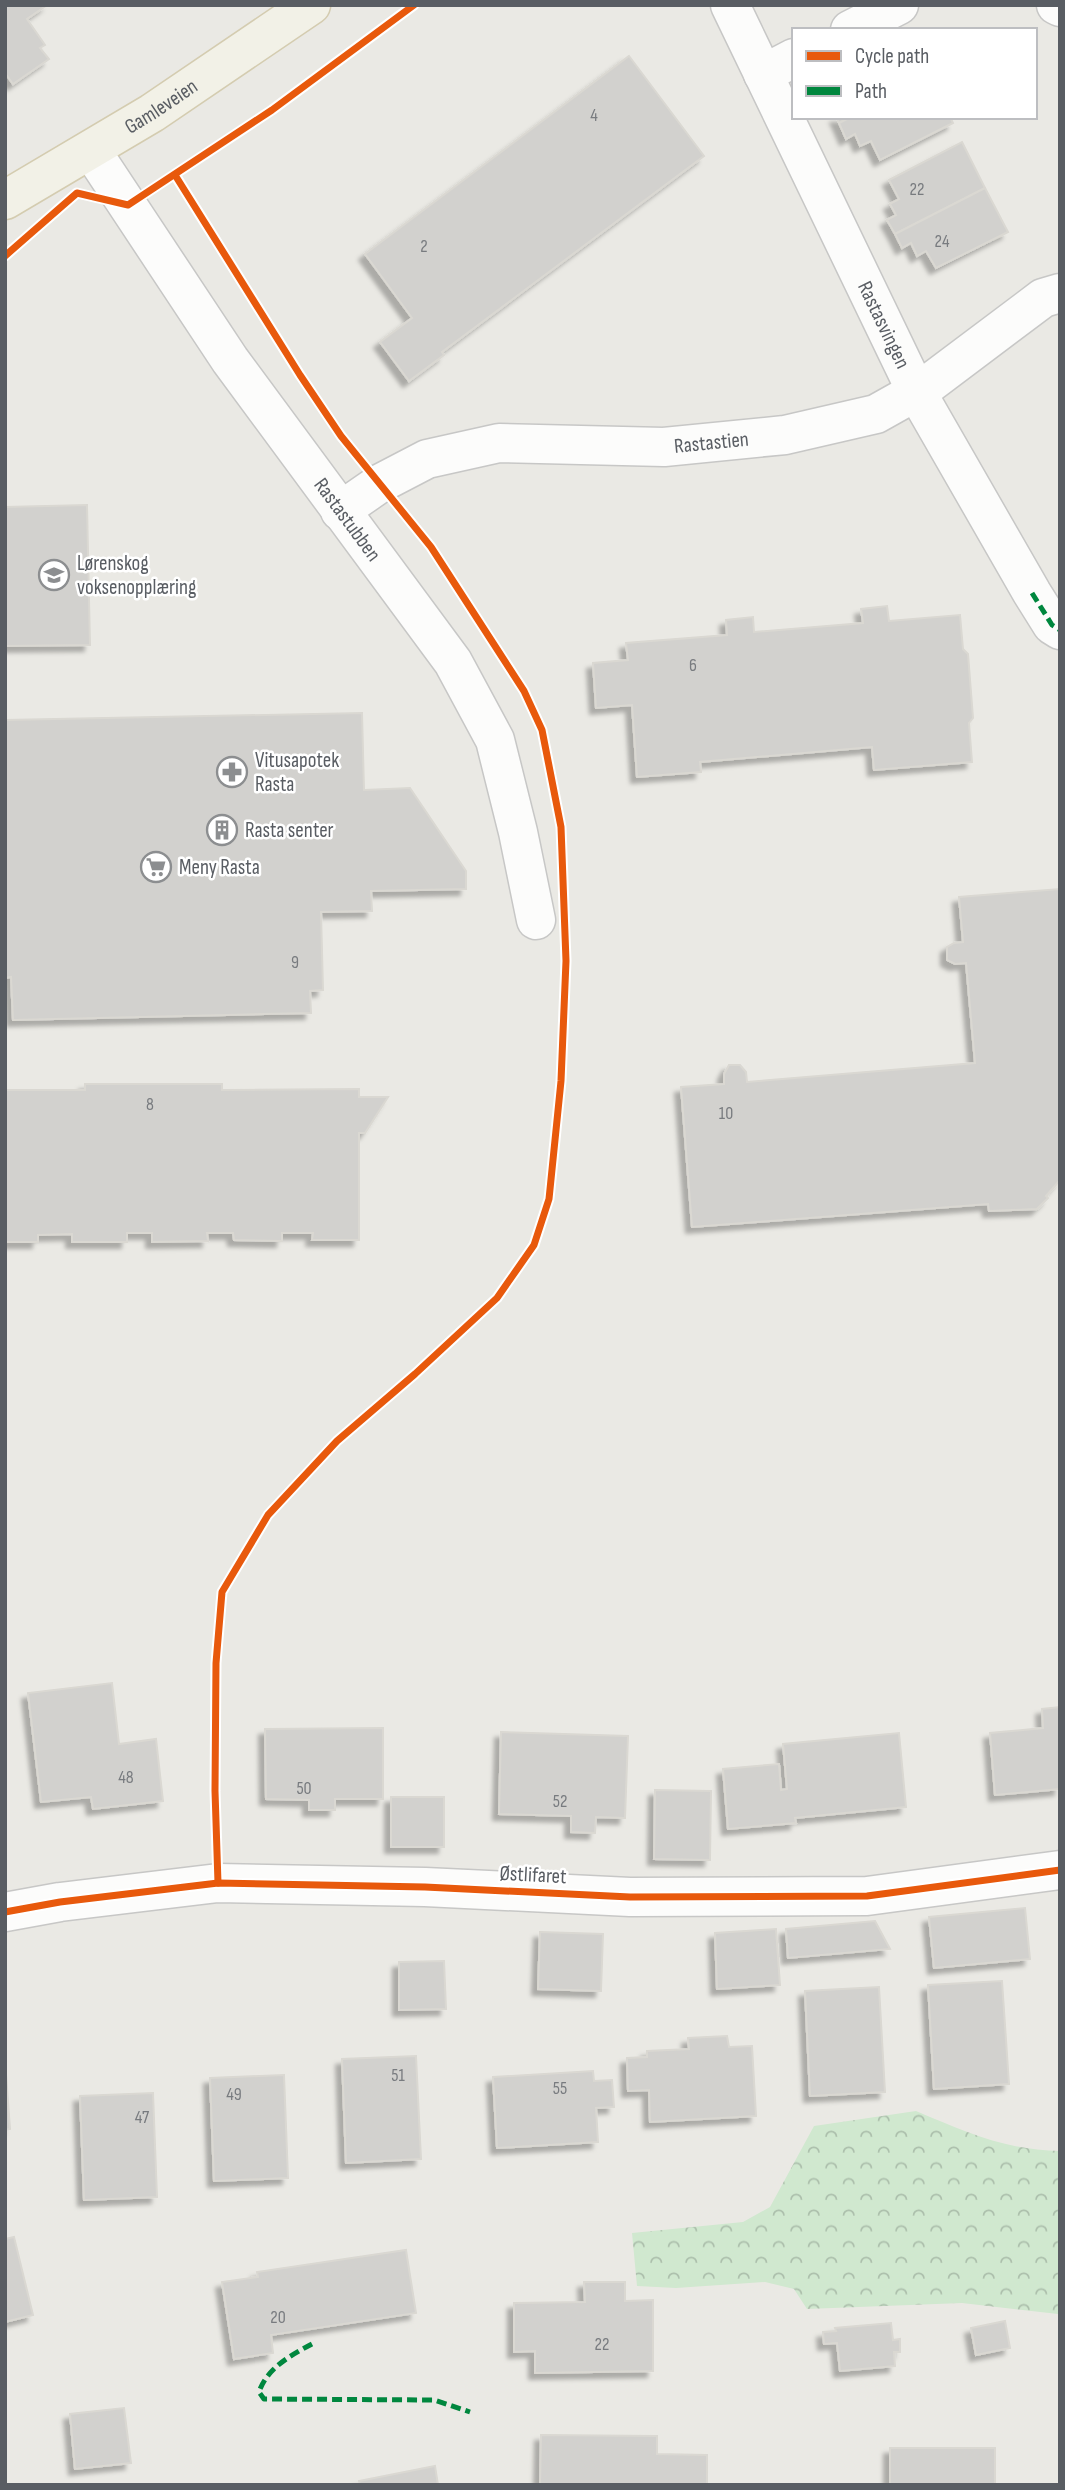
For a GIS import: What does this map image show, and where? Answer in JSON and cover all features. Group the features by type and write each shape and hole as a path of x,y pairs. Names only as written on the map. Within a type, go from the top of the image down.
{"main road":[{"name":"Gamleveien","path":"5,200 215,72 311,5"}],"street":[{"name":"Rastasvingen","path":"730,5 779,66 792,97"},
{"path":"854,28 899,5"},
{"name":"Rastasvingen","path":"801,119 916,391 1032,593 1052,625 1060,630"},
{"name":"Rastastubben","path":"91,150 230,360 453,662 495,740 536,920"},
{"name":"Rastastien","path":"340,511 379,484 427,459 499,443 664,447 786,435 876,414 916,391 1042,298 1060,293"},
{"name":"Østlifaret","path":"5,1912 60,1902 218,1884 425,1887 630,1897 867,1896 1060,1870"}],"green space":[{"path":"916,2111 969,2133 1003,2143 1060,2151 1058,2314 962,2303 807,2309 794,2289 765,2282 676,2288 637,2286 632,2233 743,2222 770,2207 814,2126"}],"building":[{"path":"5,5 47,5 27,19 45,45 40,48 49,59 13,84 5,73"},
{"path":"629,56 704,156 442,352 444,355 409,381 380,342 412,318 365,254"},
{"path":"847,119 951,119 953,123 880,160 871,141 860,146 855,134 846,139 839,123"},
{"path":"962,142 985,188 895,234 887,220 896,215 890,204 899,199 889,180"},
{"path":"985,188 1008,232 936,268 926,251 917,256 911,243 902,248 895,234"},
{"path":"87,505 90,645 5,646 5,507"},
{"path":"887,606 889,621 960,615 963,649 968,654 973,718 969,723 972,762 874,770 872,747 700,762 701,772 637,777 632,705 596,708 593,663 628,660 626,643 727,635 726,620 753,617 754,632 863,623 861,609"},
{"name":"Rasta senter","path":"362,713 364,790 410,788 466,871 466,889 371,891 372,911 321,912 323,990 310,991 311,1013 13,1020 11,977 5,978 5,720"},
{"path":"1060,889 1060,1180 1037,1209 989,1211 988,1204 692,1227 681,1087 724,1084 724,1074 729,1065 740,1065 746,1072 747,1082 975,1063 966,963 955,964 947,960 947,947 963,942 959,897"},
{"path":"85,1084 222,1084 222,1090 359,1089 359,1097 388,1097 365,1133 359,1133 359,1240 312,1240 313,1233 282,1233 282,1241 234,1240 233,1233 207,1233 208,1241 152,1242 152,1233 127,1233 127,1242 72,1242 72,1234 38,1235 38,1242 5,1242 5,1090 85,1090"},
{"path":"112,1683 119,1744 156,1739 163,1801 93,1809 91,1797 41,1802 28,1693"},
{"path":"1060,1707 1060,1789 995,1795 990,1733 1043,1728 1042,1709"},
{"path":"383,1728 383,1799 335,1799 335,1810 309,1810 309,1800 266,1799 265,1729"},
{"path":"501,1732 628,1736 625,1818 596,1817 595,1833 571,1832 571,1816 499,1814"},
{"path":"899,1733 906,1807 795,1818 796,1823 728,1829 723,1769 779,1764 781,1790 787,1789 783,1744"},
{"path":"655,1790 711,1791 710,1860 654,1859"},
{"path":"391,1797 444,1797 444,1847 391,1847"},
{"path":"1025,1908 1030,1959 934,1968 929,1917"},
{"path":"875,1921 890,1949 788,1958 786,1929"},
{"path":"776,1929 780,1985 717,1989 715,1933"},
{"path":"540,1932 603,1934 601,1991 538,1989"},
{"path":"444,1961 446,2009 399,2010 399,1962"},
{"path":"1002,1981 1009,2084 934,2089 928,1985"},
{"path":"879,1987 885,2092 810,2096 805,1991"},
{"path":"727,2036 729,2047 752,2046 756,2116 650,2122 649,2090 628,2091 627,2058 647,2057 647,2051 689,2049 688,2038"},
{"path":"416,2056 421,2159 346,2163 342,2059"},
{"path":"5,2060 10,2129 5,2130"},
{"path":"593,2071 594,2081 612,2080 614,2107 596,2108 598,2142 497,2148 493,2077"},
{"path":"284,2075 288,2178 214,2181 210,2078"},
{"path":"153,2093 157,2197 84,2200 80,2096"},
{"path":"14,2237 33,2315 5,2322 5,2239"},
{"path":"406,2250 416,2313 271,2335 273,2353 234,2359 222,2282 258,2277 257,2272"},
{"path":"584,2282 625,2282 625,2301 653,2300 653,2371 535,2373 535,2351 514,2352 514,2303 585,2302"},
{"path":"1005,2321 1010,2348 976,2355 971,2328"},
{"path":"891,2323 893,2340 900,2339 900,2352 894,2352 895,2366 840,2371 837,2343 824,2344 823,2332 836,2331 835,2328"},
{"path":"124,2408 131,2463 75,2469 70,2414"},
{"path":"541,2435 657,2436 657,2454 707,2455 707,2485 540,2485"},
{"path":"890,2448 995,2448 995,2485 890,2485"},
{"path":"435,2466 438,2485 360,2485 359,2481"}],"marked path":[{"path":"1032,593 1052,625 1060,630"},
{"path":"312,2344 274,2369 259,2392 264,2399 434,2400 470,2412"}],"cycle path":[{"path":"5,256 77,193 128,205 272,110 414,5"},
{"path":"175,175 341,436 431,547 524,691 542,730 561,827 566,961 561,1081 549,1199 534,1245 497,1298 337,1441 268,1515 222,1592 216,1663 215,1791 218,1883"},
{"path":"5,1912 60,1902 218,1883 425,1887 630,1897 867,1896 1060,1870"}],"place":[{"name":"Lørenskog voksenopplæring","path":"54,575"},
{"name":"Vitusapotek Rasta","path":"232,772"},
{"name":"Rasta senter","path":"222,830"},
{"name":"Meny Rasta","path":"156,867"}]}
